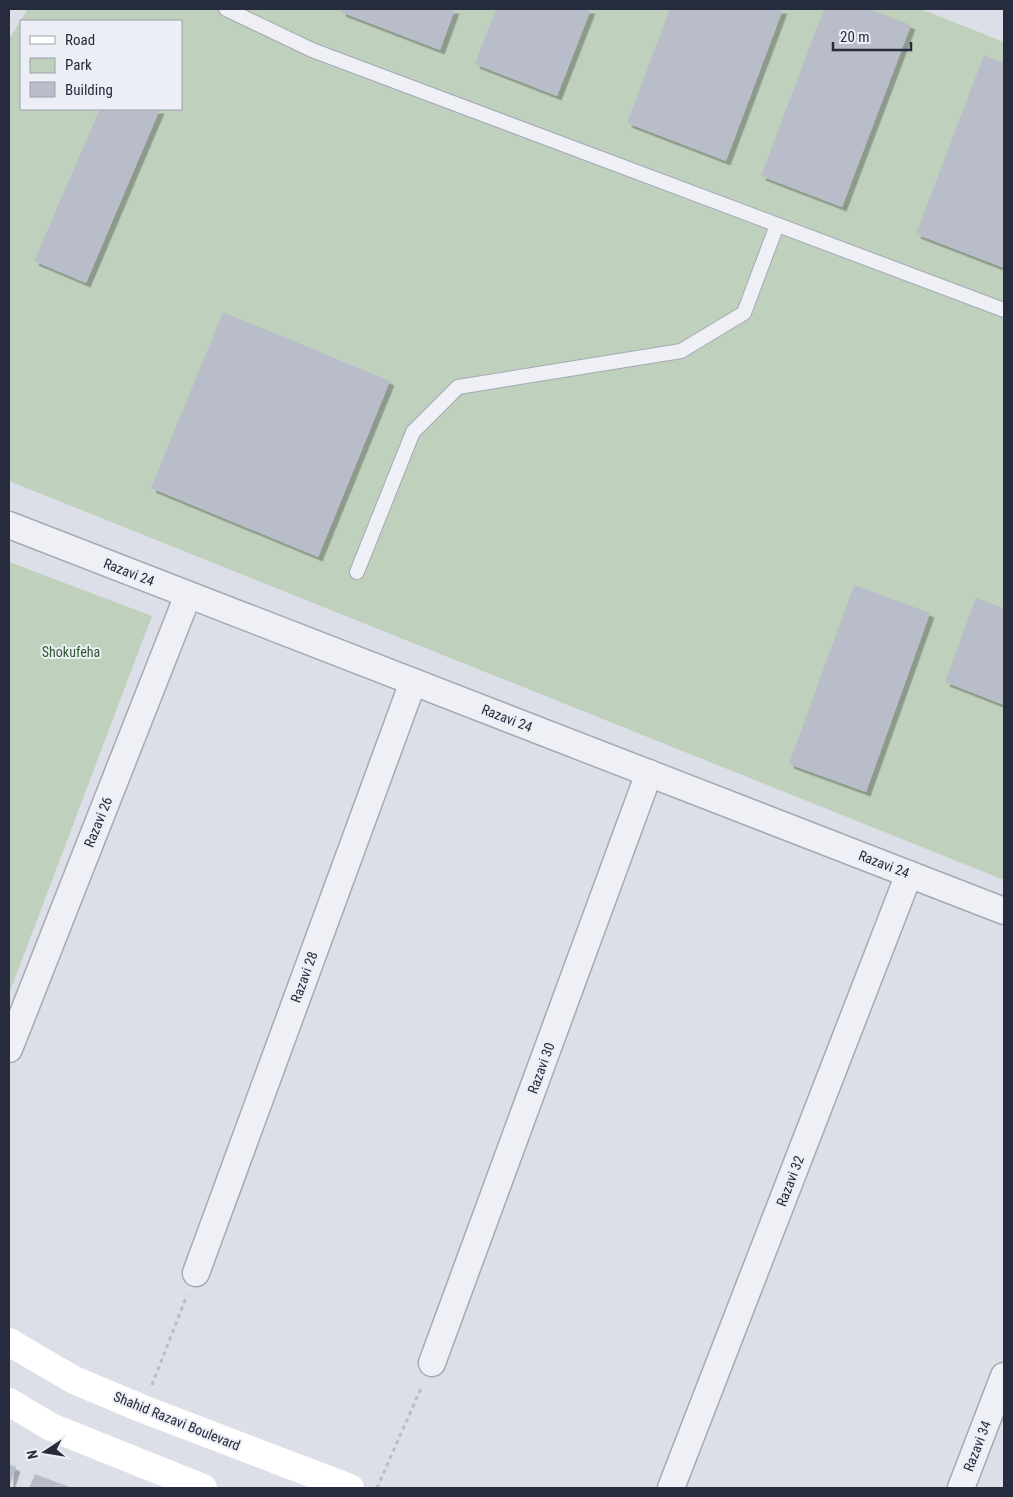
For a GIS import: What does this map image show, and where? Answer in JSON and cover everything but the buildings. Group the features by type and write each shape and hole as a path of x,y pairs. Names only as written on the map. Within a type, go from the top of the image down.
{"street":[{"name":"Razavi 24","path":"9,526 1004,911"},
{"name":"Razavi 26","path":"9,1049 188,595"},
{"name":"Razavi 28","path":"196,1272 413,682"},
{"name":"Razavi 30","path":"432,1363 649,773"},
{"name":"Razavi 32","path":"671,1488 910,874"},
{"name":"Shahid Razavi Boulevard","path":"9,1342 74,1380 143,1409 350,1488"},
{"name":"Razavi 34","path":"961,1488 1004,1376"},
{"path":"9,1402 52,1427 203,1488"}],"lane":[{"path":"226,9 312,50 1004,310"},
{"path":"357,572 413,432 458,387 681,351 744,313 777,226"}],"path":[{"path":"143,1409 196,1272"},
{"path":"377,1488 432,1363"}],"green space":[{"path":"28,9 921,9 1004,42 1004,880 9,481 9,39 20,22 20,110 182,110 182,20 21,20"},
{"name":"Shokufeha","path":"9,562 152,616 9,994"}]}
